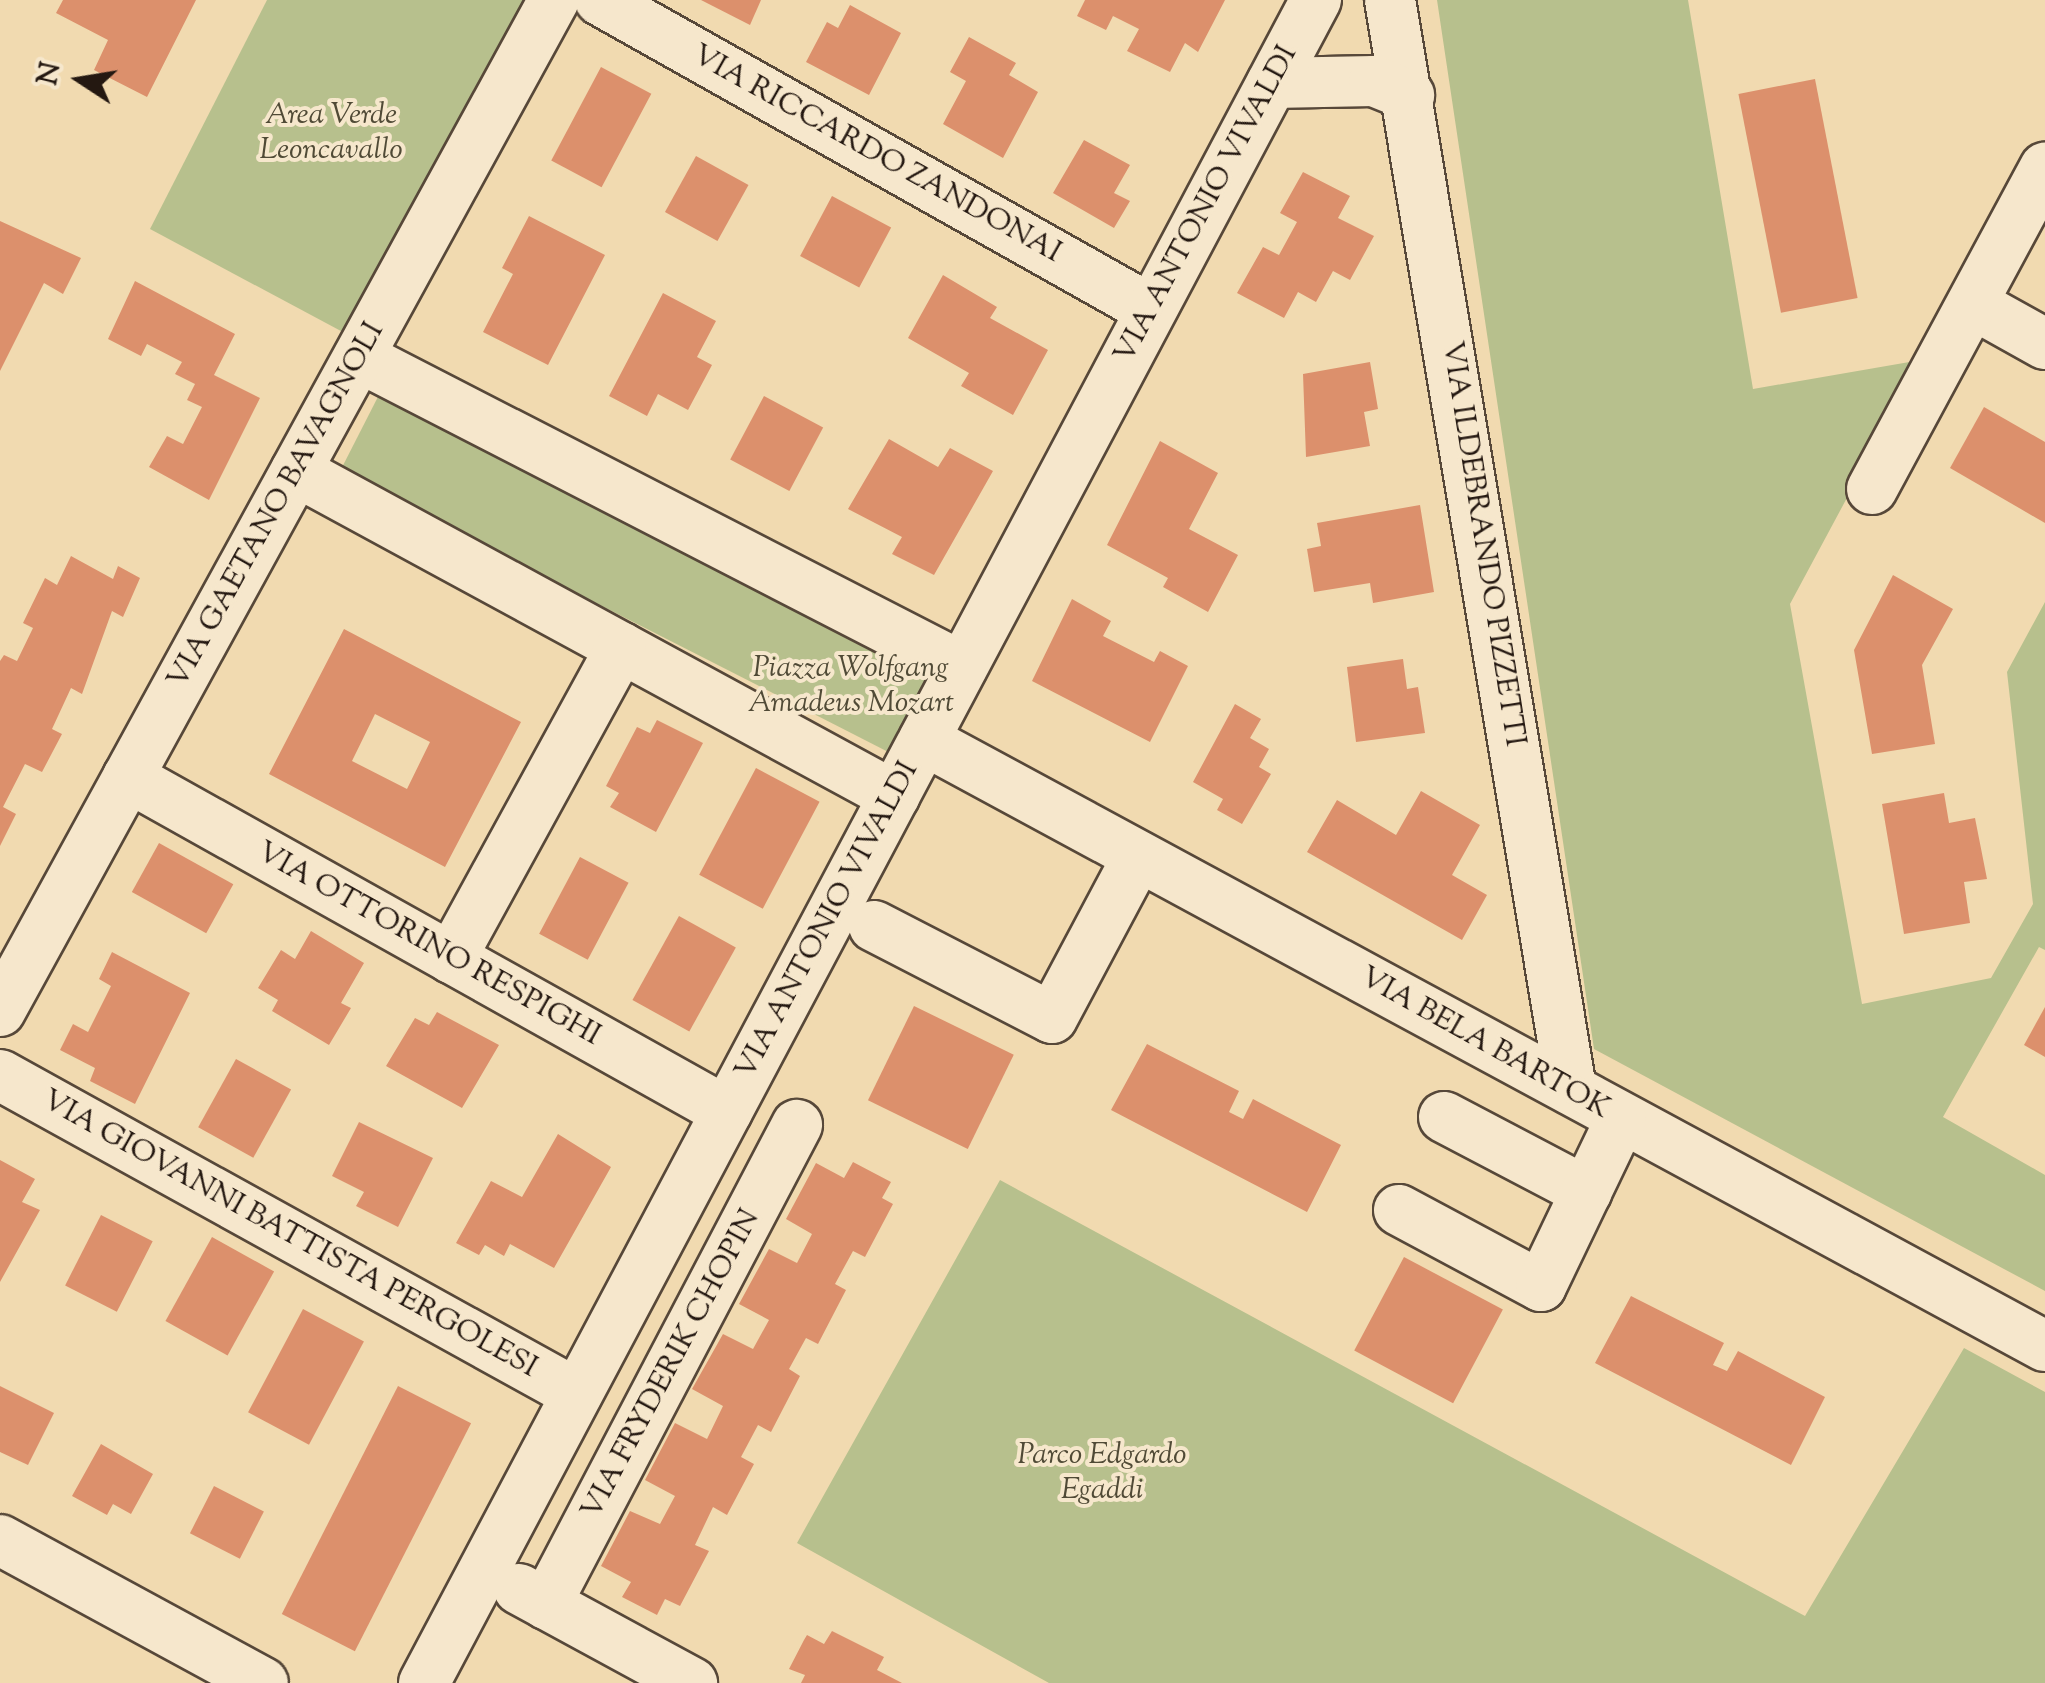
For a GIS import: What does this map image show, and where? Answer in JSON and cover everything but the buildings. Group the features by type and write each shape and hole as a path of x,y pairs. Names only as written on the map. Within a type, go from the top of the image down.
{"street":[{"name":"VIA GAETANO BAVAGNOLI","path":"0,1012 554,0"},
{"name":"VIA RICCARDO ZANDONAI","path":"600,0 1152,310"},
{"name":"VIA ANTONIO VIVALDI","path":"424,1683 1316,0"},
{"name":"VIA ILDEBRANDO PIZZETTI","path":"1390,0 1410,95 1570,1089"},
{"path":"1272,83 1374,81 1410,95"},
{"path":"1872,490 2045,168"},
{"path":"1973,304 2045,344"},
{"path":"359,357 962,667"},
{"path":"296,471 894,796"},
{"path":"451,958 621,648"},
{"name":"VIA BELA BARTOK","path":"924,740 2045,1346"},
{"name":"VIA OTTORINO RESPIGHI","path":"128,777 727,1112"},
{"path":"874,926 1052,1018 1138,856"},
{"path":"1486,1044 1530,1013 1551,967"},
{"name":"VIA GIOVANNI BATTISTA PERGOLESI","path":"0,1075 577,1394"},
{"path":"1444,1118 1587,1192"},
{"path":"1399,1210 1540,1286 1621,1120"},
{"name":"VIA FRYDERIK CHOPIN","path":"546,1604 797,1126"},
{"path":"0,1540 264,1683"},
{"path":"484,1570 692,1683"}],"green space":[{"name":"Area Verde Leoncavallo","path":"267,0 537,0 354,338 150,229"},
{"path":"1437,0 1688,0 1753,389 1921,360 1790,604 1862,1004 1991,978 2033,904 2007,672 2045,602 2045,950 2039,947 1943,1117 2045,1175 2045,1291 1594,1049"},
{"name":"Piazza Wolfgang Amadeus Mozart","path":"384,385 934,665 889,752 340,472"},
{"name":"Parco Edgardo Egaddi","path":"1000,1180 1805,1616 1964,1348 2045,1392 2045,1683 1049,1683 797,1543"}]}
